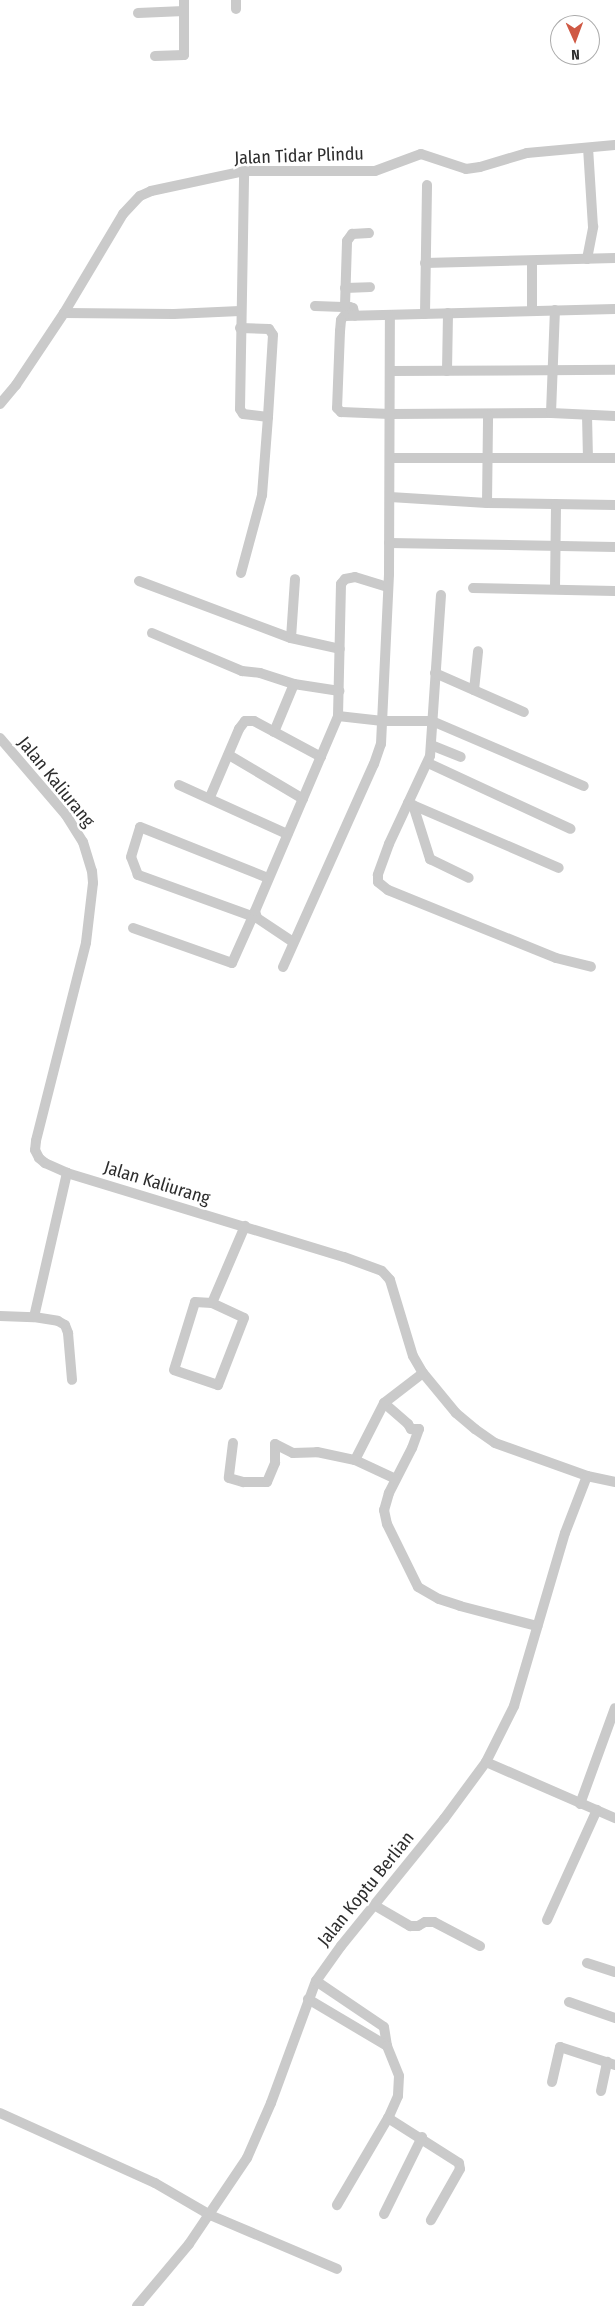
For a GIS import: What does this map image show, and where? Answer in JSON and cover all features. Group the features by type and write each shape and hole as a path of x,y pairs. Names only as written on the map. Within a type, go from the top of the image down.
{"street":[{"path":"155,56 184,55 184,0"},
{"path":"138,13 184,12"},
{"name":"Jalan Tidar Plindu","path":"0,404 16,385 64,313 123,214 140,196 166,186 244,171 375,171 421,154 466,169 480,167 527,153 615,145"},
{"path":"587,259 593,227 588,148"},
{"path":"244,171 240,311 240,409 243,414 268,418"},
{"path":"425,314 427,184"},
{"path":"345,306 348,238 352,234 369,233"},
{"path":"425,263 615,258"},
{"path":"532,261 532,311"},
{"path":"345,288 370,287"},
{"path":"315,306 345,306 353,308 355,316"},
{"path":"615,309 344,316 340,322 338,410 390,414 488,415 551,413 615,416"},
{"path":"551,413 555,310"},
{"path":"64,313 174,314 240,311"},
{"path":"447,371 448,313"},
{"path":"283,967 374,764 381,744 390,497 390,315"},
{"path":"240,328 269,329 272,331 262,495 241,573"},
{"path":"391,371 615,370"},
{"path":"487,503 488,415"},
{"path":"587,415 588,458"},
{"path":"390,458 615,458"},
{"path":"390,497 487,503 615,504"},
{"path":"555,588 556,504"},
{"path":"389,543 615,547"},
{"path":"133,928 232,962 255,917 255,911 268,878 338,716 341,584 344,580 359,578 388,587"},
{"path":"291,638 295,579"},
{"path":"139,581 291,638 340,649"},
{"path":"473,588 555,588 615,591"},
{"path":"441,595 431,745 428,763 411,804 380,868 377,880 381,887 556,958 591,967"},
{"path":"152,633 242,671 294,684 339,691"},
{"path":"474,690 478,651"},
{"path":"435,673 524,712"},
{"path":"274,732 294,684"},
{"path":"338,716 383,721 432,721 584,786"},
{"path":"210,797 239,729 245,721 254,721 321,757"},
{"name":"Jalan Kaliurang","path":"0,738 66,815 83,842 92,871 91,907 82,961 35,1146 41,1161 67,1173 344,1257 385,1274 393,1290 413,1356 422,1373 456,1412 495,1443 587,1476 615,1482"},
{"path":"431,745 462,757"},
{"path":"229,755 303,799"},
{"path":"428,763 571,829"},
{"path":"179,785 210,797 287,834"},
{"path":"411,804 558,868"},
{"path":"411,804 430,859 469,878"},
{"path":"268,878 140,827 131,857 138,875 255,917 294,942"},
{"path":"34,1317 67,1173"},
{"path":"212,1303 245,1226"},
{"path":"195,1302 212,1303 244,1318 218,1385 174,1370 195,1302"},
{"path":"0,1316 34,1317 61,1322 66,1327 72,1380"},
{"path":"355,1460 384,1403 422,1373"},
{"path":"384,1403 411,1429 419,1429 386,1502 385,1517 418,1587 439,1599 460,1606 537,1626"},
{"path":"233,1443 229,1478 243,1482 267,1482 275,1464 275,1444 293,1453 317,1452 355,1460 396,1479"},
{"name":"Jalan Koptu Berlian","path":"137,2306 189,2244 247,2158 259,2132 316,1981 341,1946 444,1819 486,1762 514,1706 565,1533 587,1476"},
{"path":"580,1804 615,1708"},
{"path":"486,1762 615,1818"},
{"path":"547,1920 597,1810"},
{"path":"374,1905 410,1926 434,1922 480,1946"},
{"path":"587,1963 615,1972"},
{"path":"316,1981 384,2027 387,2046 399,2076 398,2096 388,2118 337,2205"},
{"path":"308,1999 387,2046"},
{"path":"569,2002 615,2018"},
{"path":"552,2082 560,2047 611,2064 601,2091"},
{"path":"0,2113 154,2183 210,2215 338,2269"},
{"path":"388,2118 455,2158 460,2166 430,2220"},
{"path":"384,2214 422,2137"}]}
